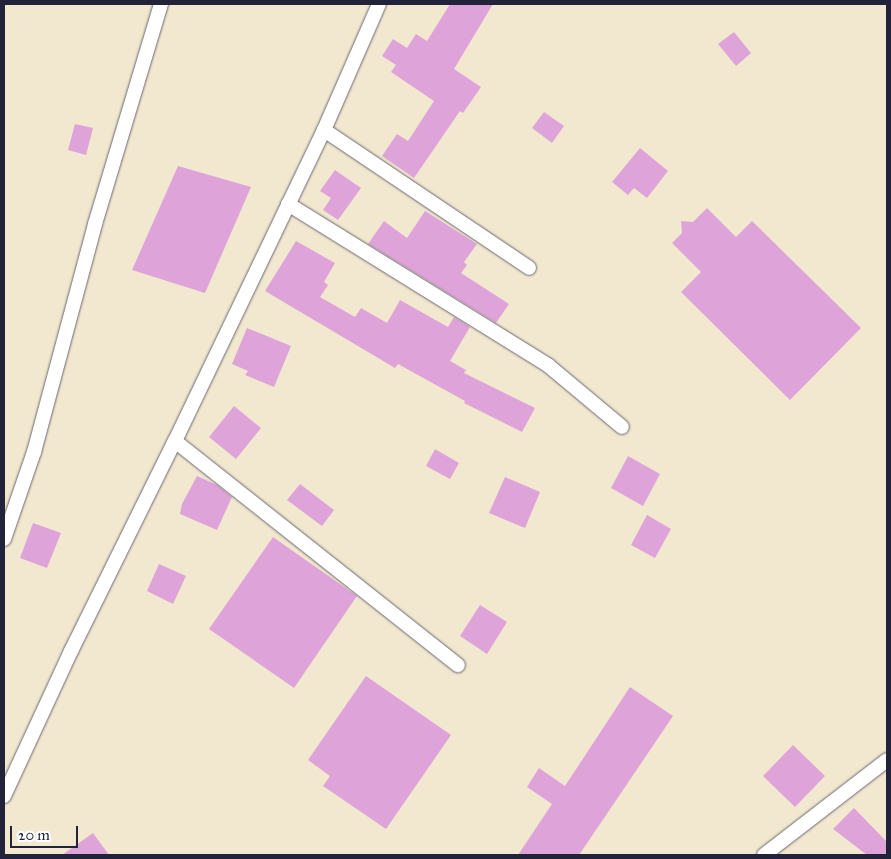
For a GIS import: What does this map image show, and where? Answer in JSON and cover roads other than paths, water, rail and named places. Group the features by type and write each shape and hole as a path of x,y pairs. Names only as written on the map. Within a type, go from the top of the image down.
{"lane":[{"path":"4,538 34,452 95,224 161,4"},
{"path":"4,796 72,651 324,130 379,4"},
{"path":"324,130 529,268"},
{"path":"288,204 549,366 622,427"},
{"path":"175,441 458,665"},
{"path":"764,855 887,760"}]}
